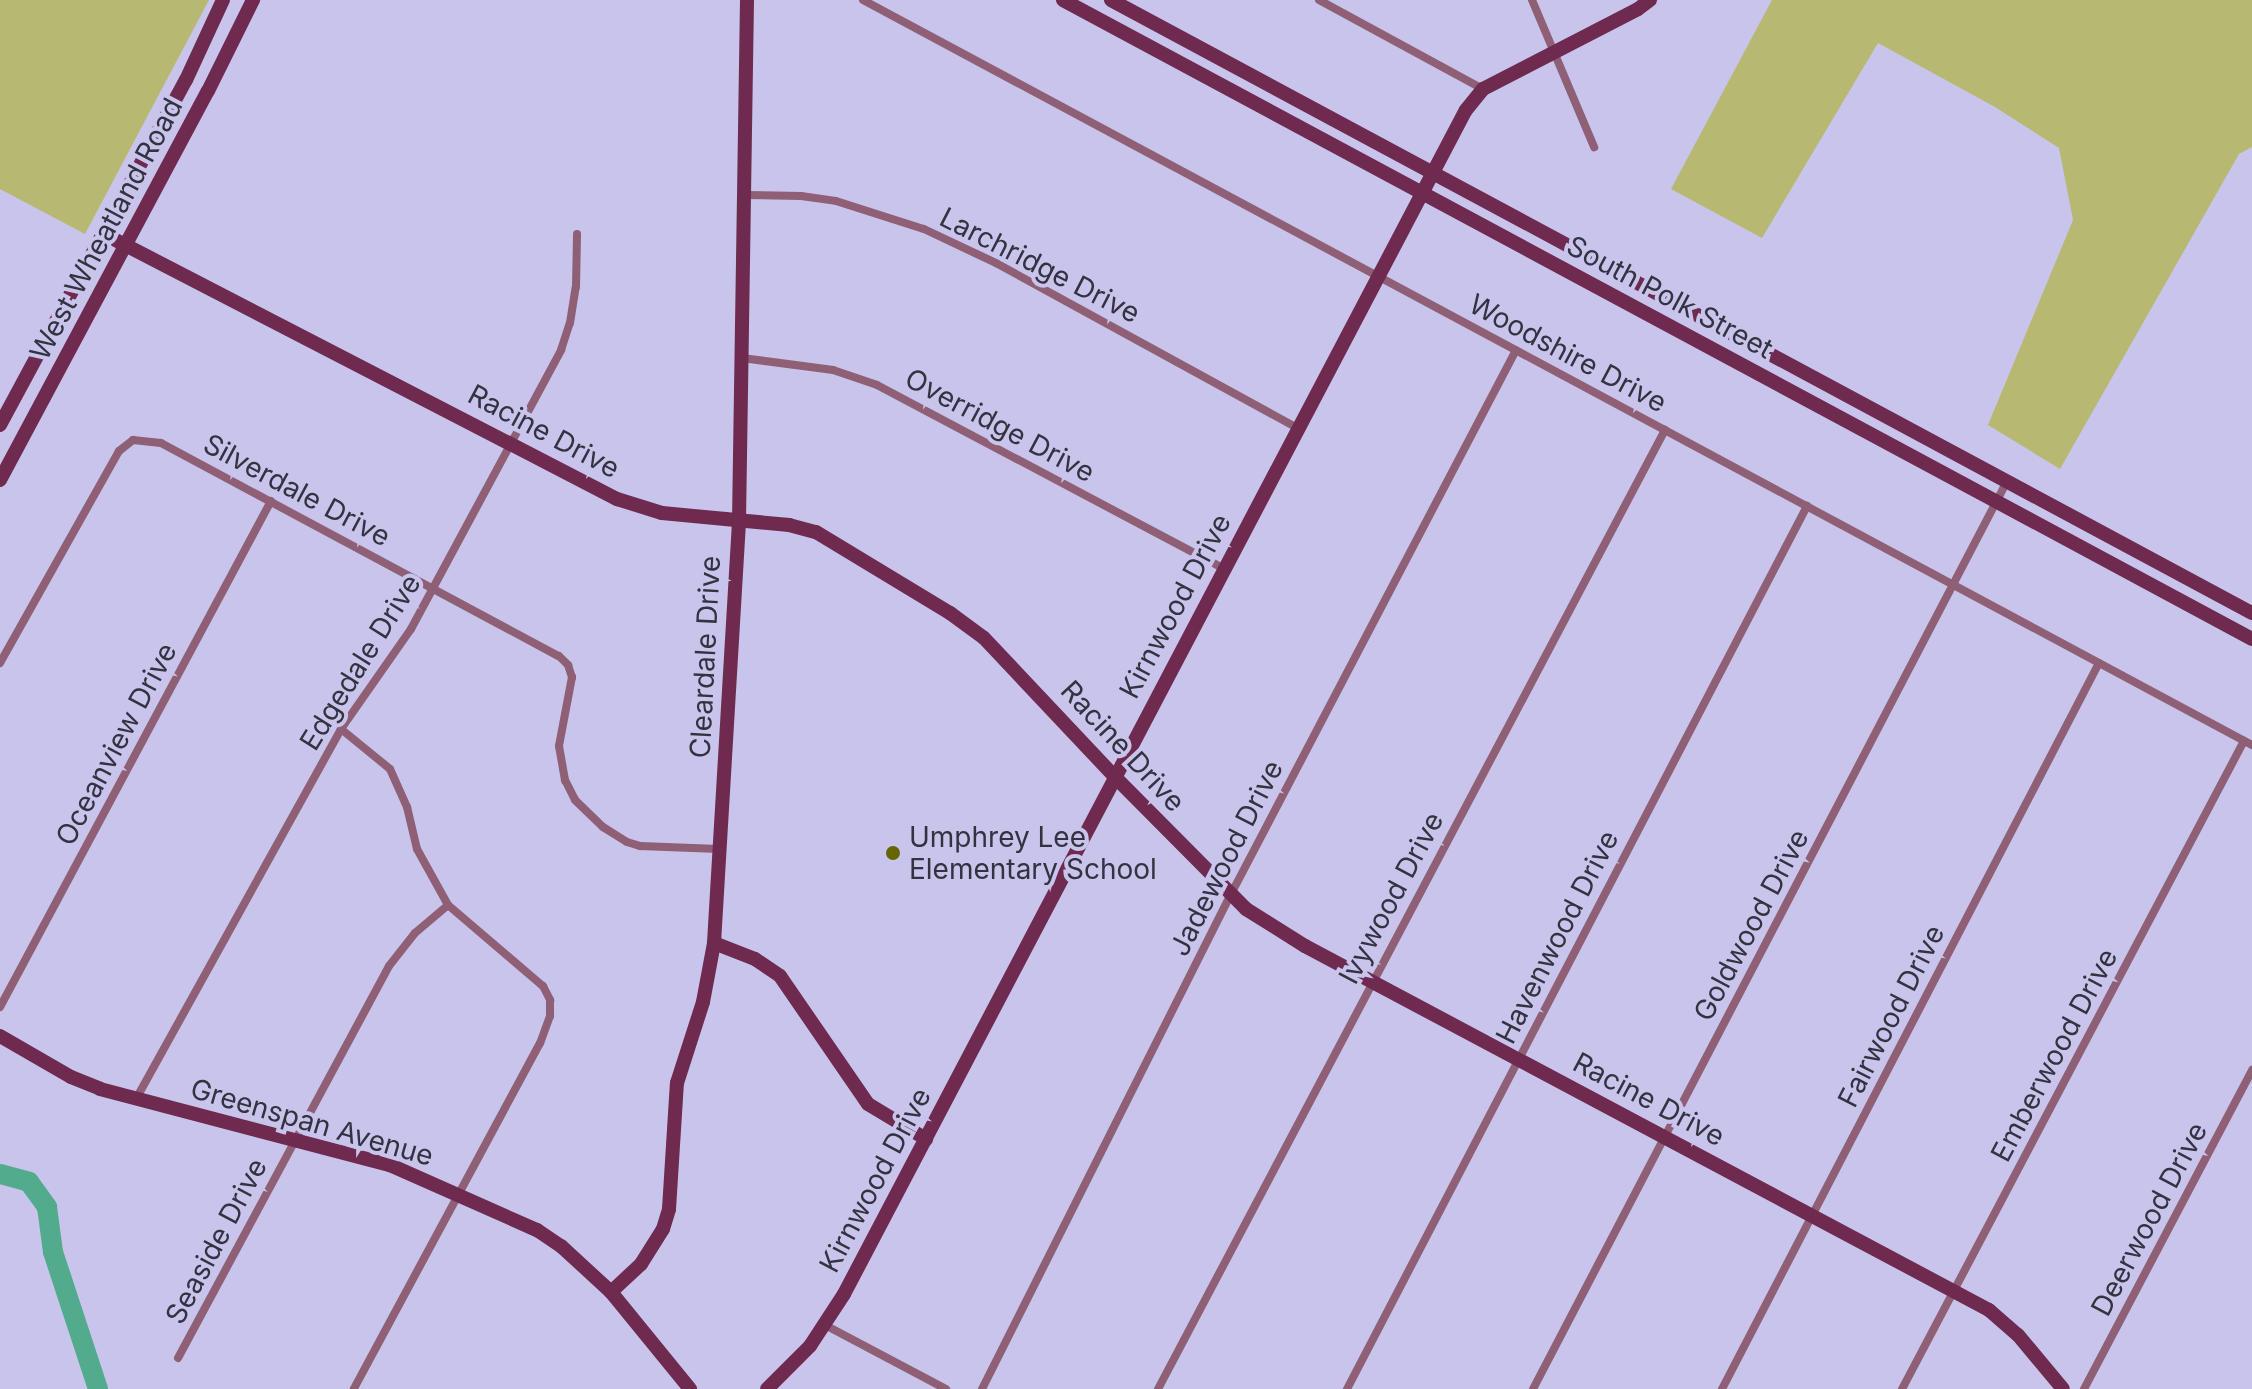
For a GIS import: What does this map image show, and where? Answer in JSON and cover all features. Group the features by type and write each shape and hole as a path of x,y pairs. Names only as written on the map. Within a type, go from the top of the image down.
{"street":[{"name":"West Wheatland Road","path":"0,425 186,80 223,0"},
{"name":"West Wheatland Road","path":"0,480 208,91 253,0"},
{"name":"Cleardale Drive","path":"611,1292 641,1264 663,1229 669,1209 677,1083 703,1002 714,943 739,521 747,0"},
{"name":"Woodshire Drive","path":"863,0 2248,743"},
{"name":"South Polk Street","path":"1063,0 2252,639"},
{"name":"South Polk Street","path":"1111,0 2252,613"},
{"path":"1319,0 1483,89"},
{"path":"1532,0 1594,147"},
{"name":"Kirnwood Drive","path":"767,1389 810,1346 825,1325 926,1139 1460,119 1483,89 1650,0"},
{"path":"186,80 208,91"},
{"name":"Larchridge Drive","path":"744,195 801,196 836,201 924,229 996,263 1298,428"},
{"name":"Racine Drive","path":"102,233 511,442 589,487 639,508 683,517 789,525 816,532 968,624 1230,896 1295,940 1989,1310 2018,1335 2063,1389"},
{"name":"Edgedale Drive","path":"136,1099 341,729 397,651 434,588 567,336 576,287 577,234"},
{"path":"1685,334 1696,314"},
{"name":"Jadewood Drive","path":"982,1389 1230,896 1516,350"},
{"name":"Overridge Drive","path":"742,358 833,370 877,385 1224,569"},
{"path":"36,359 59,373"},
{"name":"Ivywood Drive","path":"1158,1389 1665,430"},
{"name":"Silverdale Drive","path":"0,663 119,451 133,440 161,443 545,647 568,665 572,692 559,746 561,764 575,800 603,827 640,846 719,849"},
{"name":"Goldwood Drive","path":"1533,1389 2007,481"},
{"name":"Oceanview Drive","path":"0,1007 271,501"},
{"name":"Havenwood Drive","path":"1347,1389 1807,506"},
{"path":"2183,602 2194,582"},
{"name":"Fairwood Drive","path":"1722,1389 2099,663"},
{"path":"341,729 390,769 407,807 417,849 448,905 532,974 550,1000 546,1031 354,1389"},
{"name":"Emberwood Drive","path":"1902,1389 2248,743"},
{"name":"Seaside Drive","path":"178,1358 400,948 448,905"},
{"path":"714,943 755,959 780,976 868,1104 926,1139"},
{"name":"Greenspan Avenue","path":"0,1036 71,1077 136,1099 390,1165 537,1230 561,1246 611,1292 690,1389"},
{"name":"Deerwood Drive","path":"2084,1389 2252,1070"},
{"path":"825,1325 946,1389"}],"green space":[{"path":"0,0 209,0 85,234 0,189"},
{"path":"1772,0 2252,0 2252,147 2239,154 2060,469 1988,425 2073,220 2059,148 1995,107 1878,43 1762,238 1671,189"}],"waterway":[{"path":"0,1174 29,1182 47,1207 53,1252 98,1389"}],"place":[{"name":"Umphrey Lee Elementary School","path":"893,853"}]}
